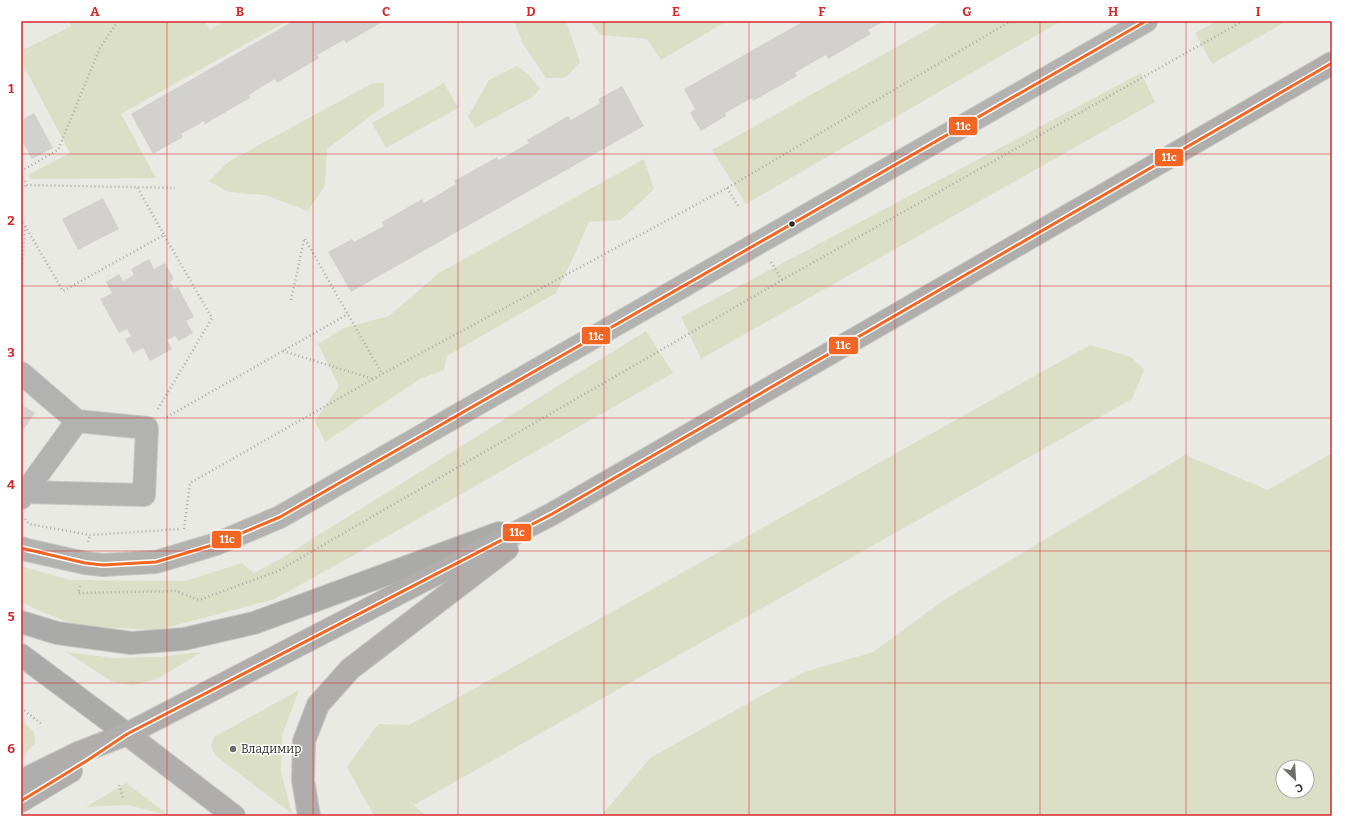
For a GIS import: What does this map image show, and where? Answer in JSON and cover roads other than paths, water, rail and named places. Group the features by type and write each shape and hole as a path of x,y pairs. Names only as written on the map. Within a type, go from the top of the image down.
{"highway":[{"path":"21,781 78,753 127,734 552,514 1332,64"},
{"path":"309,816 303,780 304,741 318,705 350,669 552,514"},
{"path":"21,801 127,734"},
{"path":"127,734 234,816"}],"main road":[{"path":"21,622 57,633 131,642 184,639 254,623 552,514"},
{"path":"21,655 127,734"}],"street":[{"path":"21,548 85,563 103,565 156,562 216,544 280,517 1146,21"},
{"path":"21,373 77,421 147,428 144,495 22,493"},
{"path":"22,493 77,421"}],"place":[{"name":"Владимир","path":"233,749"}]}
